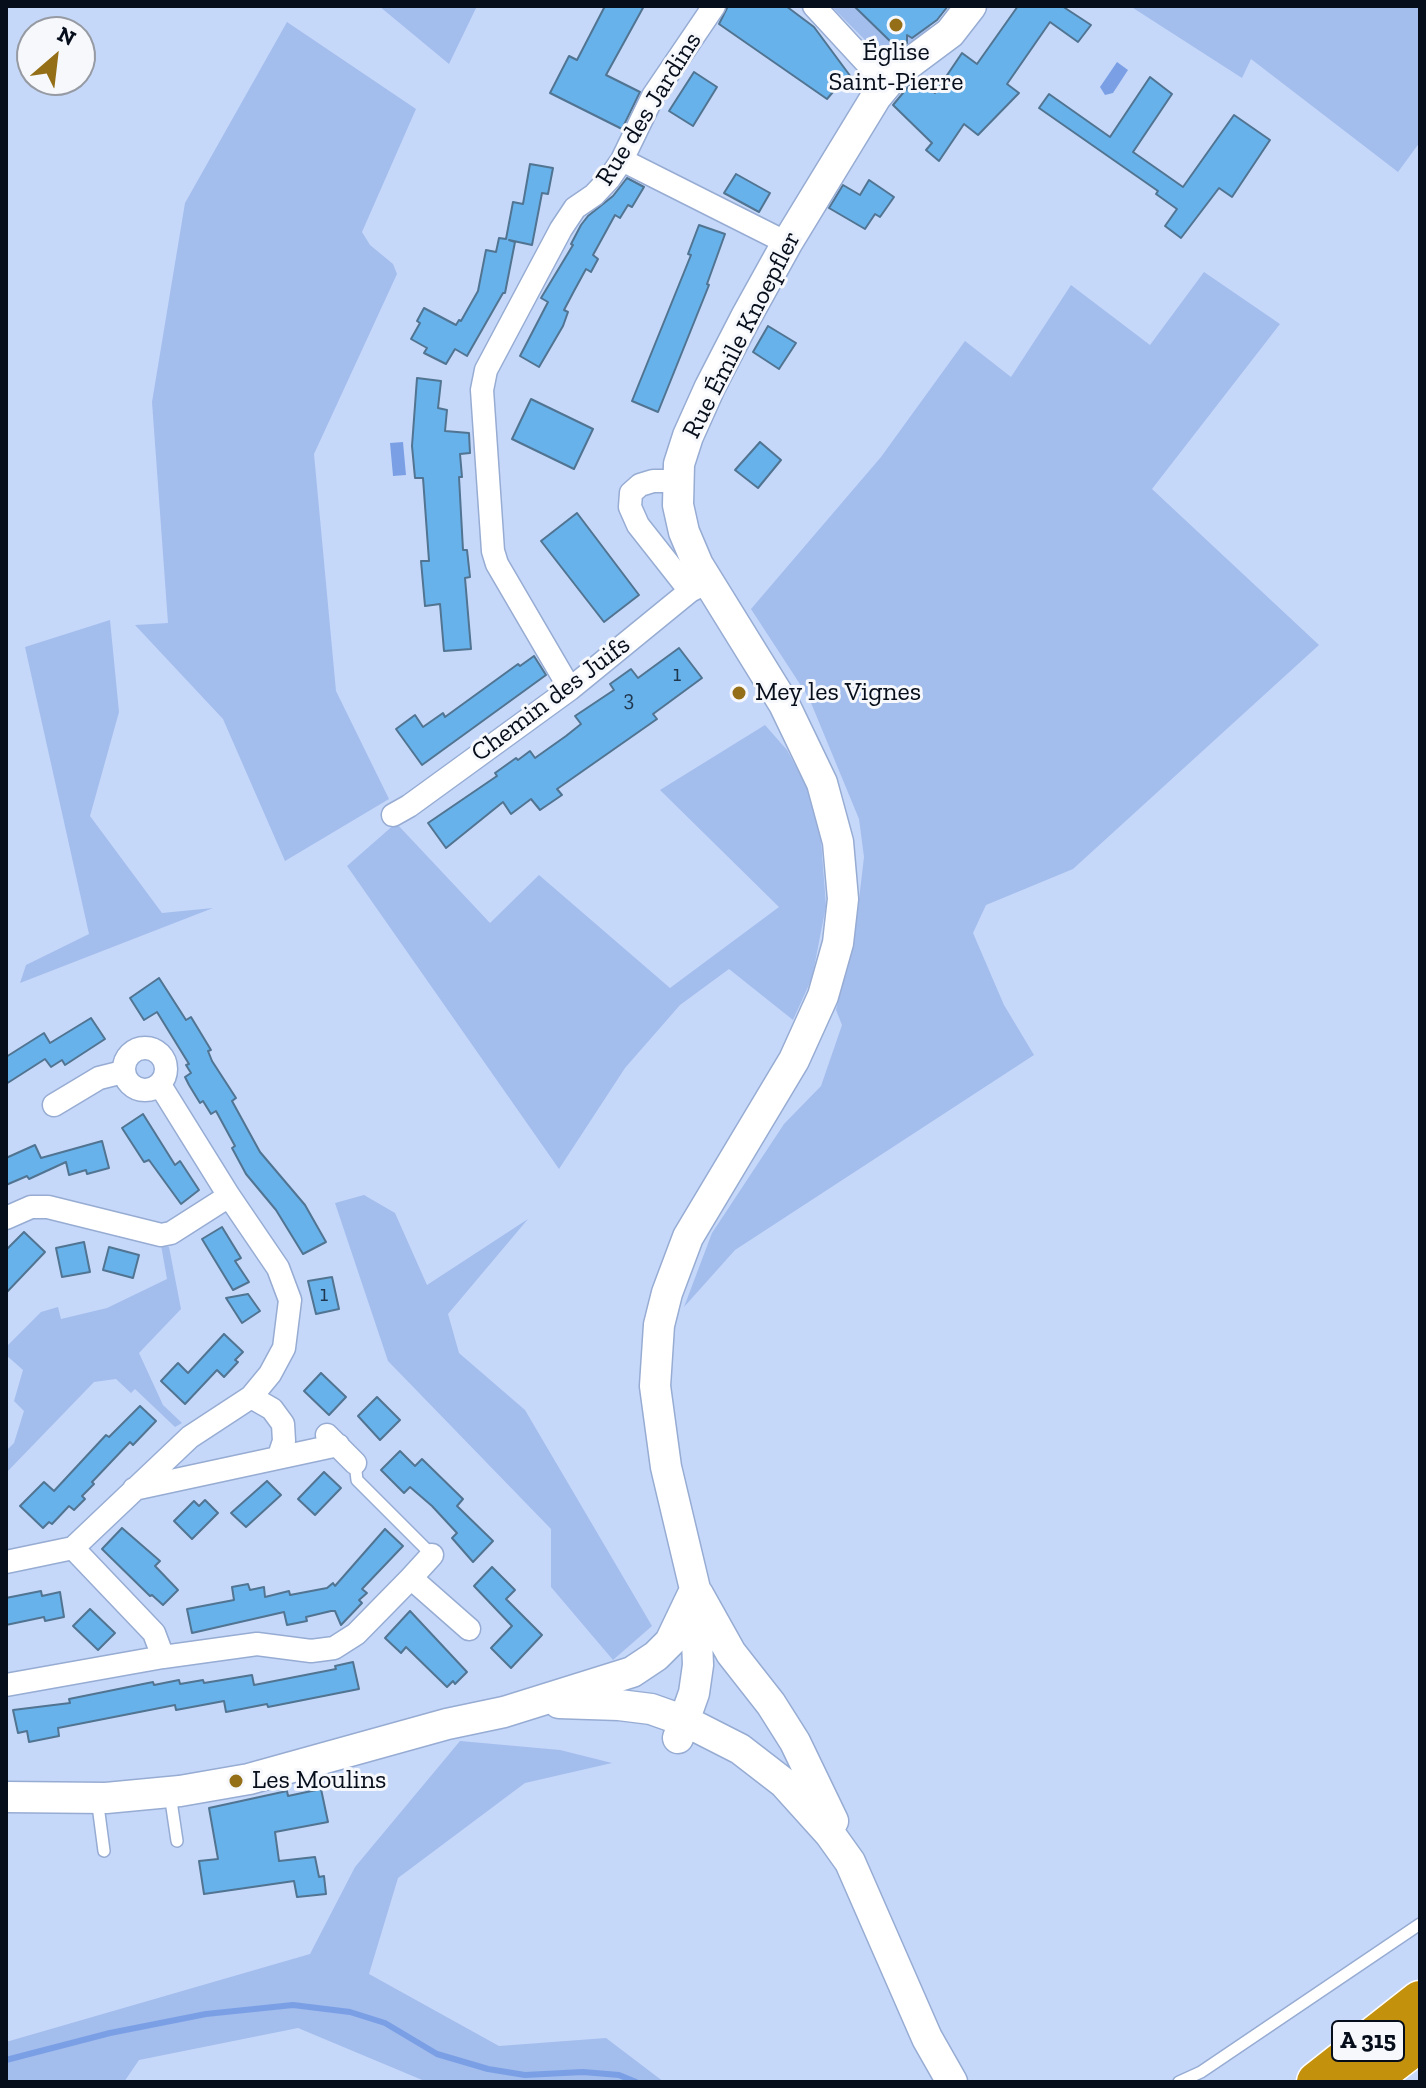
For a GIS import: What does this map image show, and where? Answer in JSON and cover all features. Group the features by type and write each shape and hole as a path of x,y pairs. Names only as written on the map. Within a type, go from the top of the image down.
{"highway":[{"name":"A 315","path":"1317,2082 1420,2001"},
{"name":"A 315","path":"1367,2082 1420,2041"}],"main road":[{"path":"885,83 950,33 971,6"},
{"name":"Rue Émile Knoepfler","path":"695,1589 666,1467 655,1386 659,1325 667,1293 688,1237 794,1060 823,996 838,943 843,899 838,842 822,783 784,704 706,591 684,532 677,481 685,444 710,387 787,243 885,83"},
{"path":"6,1797 97,1798 169,1792 249,1779 512,1709 632,1672 670,1642 695,1589"},
{"path":"682,1729 694,1693 698,1665 695,1589"},
{"path":"695,1589 731,1653 771,1704 795,1742 927,2038 952,2082"},
{"path":"512,1709 557,1703 619,1705 651,1709 682,1729 703,1749 752,1780 791,1816 836,1873 895,1968"},
{"path":"682,1729 740,1749 784,1783 822,1823 850,1862"}],"street":[{"name":"Rue des Jardins","path":"570,689 497,564 493,551 482,390 486,370 561,229 575,208 594,195 609,179 622,160 653,96 714,6"},
{"path":"814,6 885,83"},
{"path":"622,160 787,243"},
{"path":"677,481 653,481 640,485 631,493 630,507 638,525 706,591"},
{"name":"Chemin des Juifs","path":"393,815 706,591"},
{"path":"145,1048 153,1049 165,1061 165,1078 152,1090 133,1088 123,1072 131,1053 145,1048"},
{"path":"54,1105 99,1078 123,1072"},
{"path":"6,1562 73,1548 190,1437 251,1397 270,1374 284,1348 290,1300 278,1268 160,1085"},
{"path":"6,1218 31,1207 48,1207 161,1235 171,1233 229,1196"},
{"path":"251,1397 272,1409 283,1424 284,1441 279,1456"},
{"path":"132,1490 279,1456 332,1440 355,1463"},
{"path":"73,1548 154,1633 163,1657"},
{"path":"6,1685 257,1644 311,1651 334,1648 356,1634 432,1555"},
{"path":"411,1578 469,1629"}],"lane":[{"path":"355,1463 357,1480 432,1555"},
{"path":"169,1792 177,1841"},
{"path":"97,1798 104,1851"},
{"path":"1179,2082 1201,2072 1420,1924"}],"shaded area":[{"path":"379,6 477,6 449,64"},
{"path":"831,6 904,6 932,28 898,55 875,50"},
{"path":"1130,6 1420,6 1420,142 1398,172 1251,59 1242,78"},
{"path":"287,22 416,109 362,232 370,245 393,264 397,274 314,454 336,691 389,799 285,861 223,719 135,625 168,623 152,402 185,203"},
{"path":"1117,62 1128,70 1113,93 1105,95 1100,87"},
{"path":"1204,272 1280,324 1152,489 1319,645 1073,869 986,905 973,933 1004,1005 1034,1055 735,1250 684,1307 712,1233 784,1124 821,1086 842,1025 836,1010 856,925 864,857 859,819 809,698 751,609 881,457 965,341 1011,377 1071,285 1150,345"},
{"path":"403,442 406,475 393,476 390,443"},
{"path":"110,620 119,712 90,816 162,913 213,908 20,983 26,965 89,934 25,647"},
{"path":"765,725 787,750 809,791 821,840 826,906 812,978 793,1020 729,969 680,1005 625,1068 559,1169 347,866 396,823 490,923 539,875 670,988 779,907 660,790"},
{"path":"364,1195 395,1213 427,1285 528,1219 448,1314 459,1353 525,1410 652,1626 613,1660 551,1587 551,1529 388,1361 335,1203"},
{"path":"161,1245 169,1247 181,1309 139,1353 163,1405 182,1423 175,1427 135,1389 131,1393 116,1379 94,1382 6,1473 6,1451 14,1443 24,1411 14,1401 23,1370 6,1355 6,1347 41,1312 58,1307 61,1319 107,1308 167,1279"},
{"path":"460,1741 560,1750 612,1763 525,1783 398,1878 369,1974 499,2046 606,2038 664,2082 427,2082 298,2028 139,2060 124,2082 6,2082 6,2042 310,1954 355,1867"}],"building":[{"path":"605,6 644,6 606,75 640,92 622,129 550,93 569,56 577,60"},
{"path":"728,6 786,6 814,27 851,77 842,89 838,86 827,99 719,24"},
{"path":"854,6 948,6 937,20 912,38 907,35 907,43 901,47 891,42"},
{"path":"1018,6 1062,6 1091,25 1078,42 1050,22 1007,84 1019,93 978,135 964,124 939,161 926,150 932,143 893,105 919,78 935,93 962,53 977,64"},
{"path":"694,72 717,87 693,126 669,111"},
{"path":"1150,77 1172,94 1133,152 1183,187 1234,115 1270,140 1232,197 1219,188 1181,238 1165,226 1177,209 1156,194 1158,191 1039,108 1049,94 1110,137"},
{"path":"530,164 553,168 548,194 542,193 532,245 509,240 515,242 505,293 467,356 455,349 446,364 424,353 427,348 411,339 420,323 417,321 424,308 456,325 461,321 478,291 486,250 496,252 499,238 506,239 513,202 523,204"},
{"path":"736,174 770,193 759,212 724,193"},
{"path":"627,178 644,187 632,207 628,205 620,218 615,215 593,255 598,259 591,272 586,269 564,310 568,312 563,326 539,367 520,356 548,302 541,298 573,245 581,225 613,196"},
{"path":"869,180 894,197 880,217 875,214 865,229 829,208 843,185 860,195"},
{"path":"699,225 725,234 709,285 658,412 632,401 691,255 688,254"},
{"path":"768,326 796,343 779,369 753,352"},
{"path":"417,378 441,381 438,408 447,410 445,431 469,433 470,453 460,454 462,477 459,477 463,550 467,550 470,577 465,578 471,649 444,651 440,604 425,606 421,561 429,561 423,478 415,478 412,446"},
{"path":"531,399 593,429 574,469 512,439"},
{"path":"760,442 781,460 758,488 735,470"},
{"path":"577,513 639,595 604,622 541,541"},
{"path":"679,648 702,678 653,714 657,719 557,789 562,795 540,810 531,799 511,814 503,802 446,848 428,823 497,776 495,773 516,758 518,760 530,751 535,758 566,736 581,724 575,716 614,690 610,684 631,669 638,678"},
{"path":"534,656 546,675 422,765 396,729 415,715 423,727 443,713 445,717 518,664 520,666"},
{"path":"159,978 186,1020 191,1017 211,1050 208,1051 212,1061 236,1098 232,1101 260,1152 305,1205 326,1242 303,1254 276,1210 246,1174 216,1111 211,1114 189,1085 185,1077 191,1073 186,1065 189,1064 157,1012 144,1020 130,998"},
{"path":"91,1018 105,1039 65,1065 62,1060 51,1067 45,1059 6,1084 6,1057 44,1033 50,1043"},
{"path":"143,1114 175,1165 180,1161 199,1190 181,1204 149,1160 144,1162 122,1128"},
{"path":"102,1141 109,1168 69,1175 66,1162 29,1179 27,1176 6,1185 6,1158 35,1145 41,1158"},
{"path":"222,1227 241,1258 235,1261 249,1282 233,1290 202,1239"},
{"path":"24,1232 45,1252 6,1293 6,1250"},
{"path":"84,1242 90,1272 62,1277 56,1248"},
{"path":"109,1247 139,1255 133,1278 103,1270"},
{"path":"332,1277 339,1309 316,1314 308,1281"},
{"path":"248,1294 260,1311 242,1323 226,1298"},
{"path":"224,1334 243,1352 235,1360 238,1362 224,1377 217,1370 185,1404 161,1381 178,1363 188,1373"},
{"path":"321,1373 346,1397 329,1415 304,1391"},
{"path":"377,1397 400,1420 380,1440 358,1416"},
{"path":"140,1406 156,1421 133,1445 130,1442 92,1482 94,1484 82,1496 85,1499 74,1510 69,1506 52,1524 49,1522 43,1528 20,1506 44,1482 54,1491 106,1435 109,1437"},
{"path":"400,1451 415,1466 422,1459 463,1499 457,1506 493,1541 473,1562 452,1538 457,1533 432,1506 410,1487 404,1493 381,1470"},
{"path":"324,1472 341,1488 315,1515 298,1499"},
{"path":"267,1481 281,1495 246,1527 231,1513"},
{"path":"205,1500 218,1513 192,1539 174,1521 194,1501 199,1506"},
{"path":"122,1528 160,1561 155,1566 178,1590 163,1605 102,1549"},
{"path":"385,1529 403,1546 362,1589 367,1593 359,1600 362,1603 341,1625 335,1611 287,1625 284,1612 192,1633 187,1609 234,1600 232,1587 248,1584 250,1590 264,1587 265,1597 289,1591 290,1595 327,1588 333,1583 335,1586"},
{"path":"492,1567 515,1590 506,1599 542,1635 511,1668 491,1648 512,1626 474,1586"},
{"path":"41,1591 42,1596 60,1592 64,1617 45,1621 44,1617 6,1625 6,1598"},
{"path":"90,1609 115,1633 98,1650 73,1626"},
{"path":"410,1611 467,1672 455,1684 453,1681 447,1687 406,1647 401,1653 385,1638"},
{"path":"353,1662 359,1689 226,1712 224,1701 176,1710 175,1705 58,1728 59,1736 29,1742 27,1731 18,1733 13,1710 70,1703 69,1699 153,1682 154,1685 179,1680 180,1684 203,1680 204,1683 252,1675 254,1685 336,1669 335,1666"},
{"path":"321,1789 328,1822 275,1832 279,1861 315,1857 319,1877 324,1876 326,1894 297,1897 294,1881 204,1894 199,1861 218,1859 209,1808 287,1791 288,1796"}],"waterway":[{"path":"6,2060 110,2033 206,2014 293,2005 350,2012 385,2023 437,2054 488,2069 525,2075 583,2072 619,2075 636,2082"}],"place":[{"name":"Église Saint-Pierre","path":"896,25"},
{"name":"Mey les Vignes","path":"739,693"},
{"name":"Les Moulins","path":"236,1781"}]}
